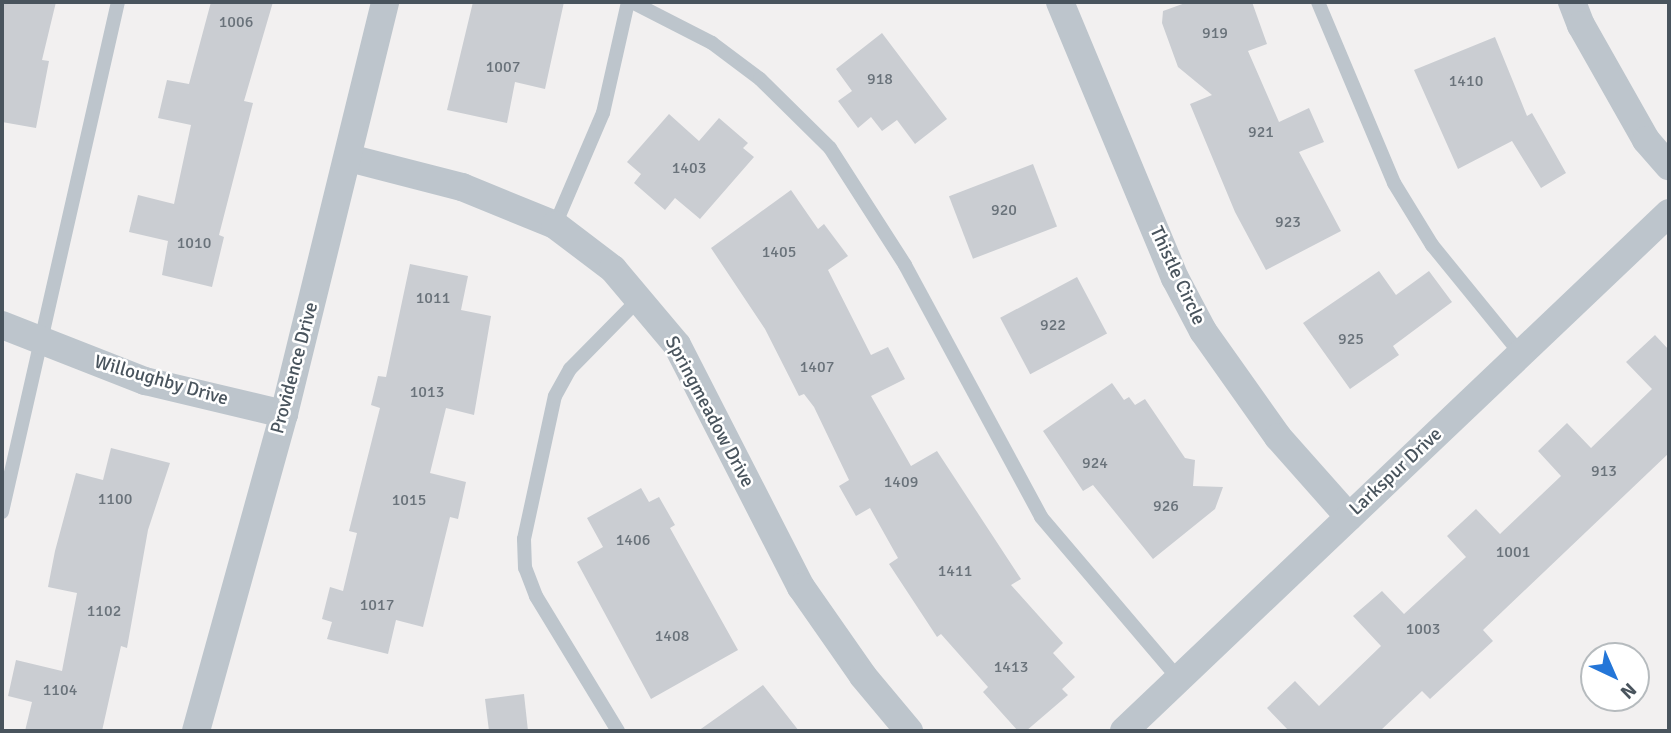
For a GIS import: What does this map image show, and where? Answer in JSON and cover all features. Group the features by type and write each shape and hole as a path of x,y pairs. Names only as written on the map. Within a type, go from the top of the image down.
{"street":[{"name":"Providence Drive","path":"196,731 284,414 349,158 385,2"},
{"name":"Thistle Circle","path":"1060,2 1175,278 1203,331 1278,436 1349,517"},
{"path":"1572,2 1581,25 1646,140 1669,166"},
{"name":"Springmeadow Drive","path":"349,158 463,187 555,225 583,242 638,299 677,345 801,587 863,676 909,731"},
{"name":"Larkspur Drive","path":"1124,731 1669,214"},
{"name":"Willoughby Drive","path":"2,325 43,344 145,381 284,414"}],"lane":[{"path":"2,512 43,344 118,2"},
{"path":"555,225 603,113 630,2 712,43 760,79 830,148 905,265 1041,517 1179,678"},
{"path":"1318,2 1394,183 1432,245 1521,354"},
{"path":"618,731 536,596 525,568 524,539 555,396 569,369 638,299"}],"building":[{"path":"2,2 56,2 42,60 49,61 36,128 2,122"},
{"path":"211,2 273,2 244,101 253,103 219,235 224,237 212,287 162,275 168,241 129,232 138,195 174,204 191,125 158,118 167,80 189,84"},
{"path":"473,2 564,2 545,89 515,82 507,123 447,110"},
{"path":"1188,2 1252,2 1267,44 1248,51 1279,122 1309,108 1324,142 1299,152 1341,231 1266,270 1235,212 1190,104 1212,95 1178,67 1162,23 1163,11"},
{"path":"882,33 947,119 915,144 897,120 882,131 871,117 858,128 838,101 852,91 836,69"},
{"path":"1495,37 1527,116 1532,113 1566,173 1541,188 1512,141 1458,169 1414,70"},
{"path":"669,114 699,141 719,118 748,143 743,148 754,157 700,219 675,198 665,210 634,183 641,174 627,162"},
{"path":"1033,164 1057,227 973,259 949,196"},
{"path":"791,190 818,229 824,224 848,256 828,270 871,355 888,347 905,379 871,396 911,466 937,451 1021,579 1011,585 1063,643 1053,653 1075,677 1062,689 1068,695 1026,731 1018,731 983,692 988,687 941,634 937,637 889,564 898,558 870,508 856,516 839,486 849,480 814,407 804,394 799,396 765,329 711,248"},
{"path":"410,264 468,276 461,310 491,316 474,415 446,408 430,473 466,482 458,519 450,517 423,627 396,620 388,654 327,639 332,622 322,619 330,587 343,591 357,533 349,531 380,408 371,405 378,376 386,377"},
{"path":"1379,271 1396,295 1429,271 1452,302 1393,346 1399,355 1350,389 1303,323"},
{"path":"1077,277 1107,334 1030,374 1000,318"},
{"path":"1655,335 1669,350 1669,453 1483,630 1493,641 1430,699 1422,691 1380,731 1289,731 1267,708 1295,681 1319,706 1381,646 1353,616 1382,591 1404,614 1466,557 1447,536 1476,509 1500,534 1561,476 1538,451 1567,423 1591,448 1652,389 1626,362"},
{"path":"1112,383 1124,400 1129,397 1135,405 1145,399 1185,458 1195,460 1193,486 1223,487 1215,509 1153,559 1093,485 1083,491 1043,431"},
{"path":"111,448 170,463 148,530 127,648 121,646 102,731 25,731 32,702 8,696 16,660 62,671 77,593 48,587 55,551 76,473 103,480"},
{"path":"641,488 649,502 659,497 675,525 670,528 738,650 651,699 577,562 603,547 587,518"},
{"path":"763,685 799,731 698,731 756,690"},
{"path":"524,694 528,731 489,731 485,699"}]}
